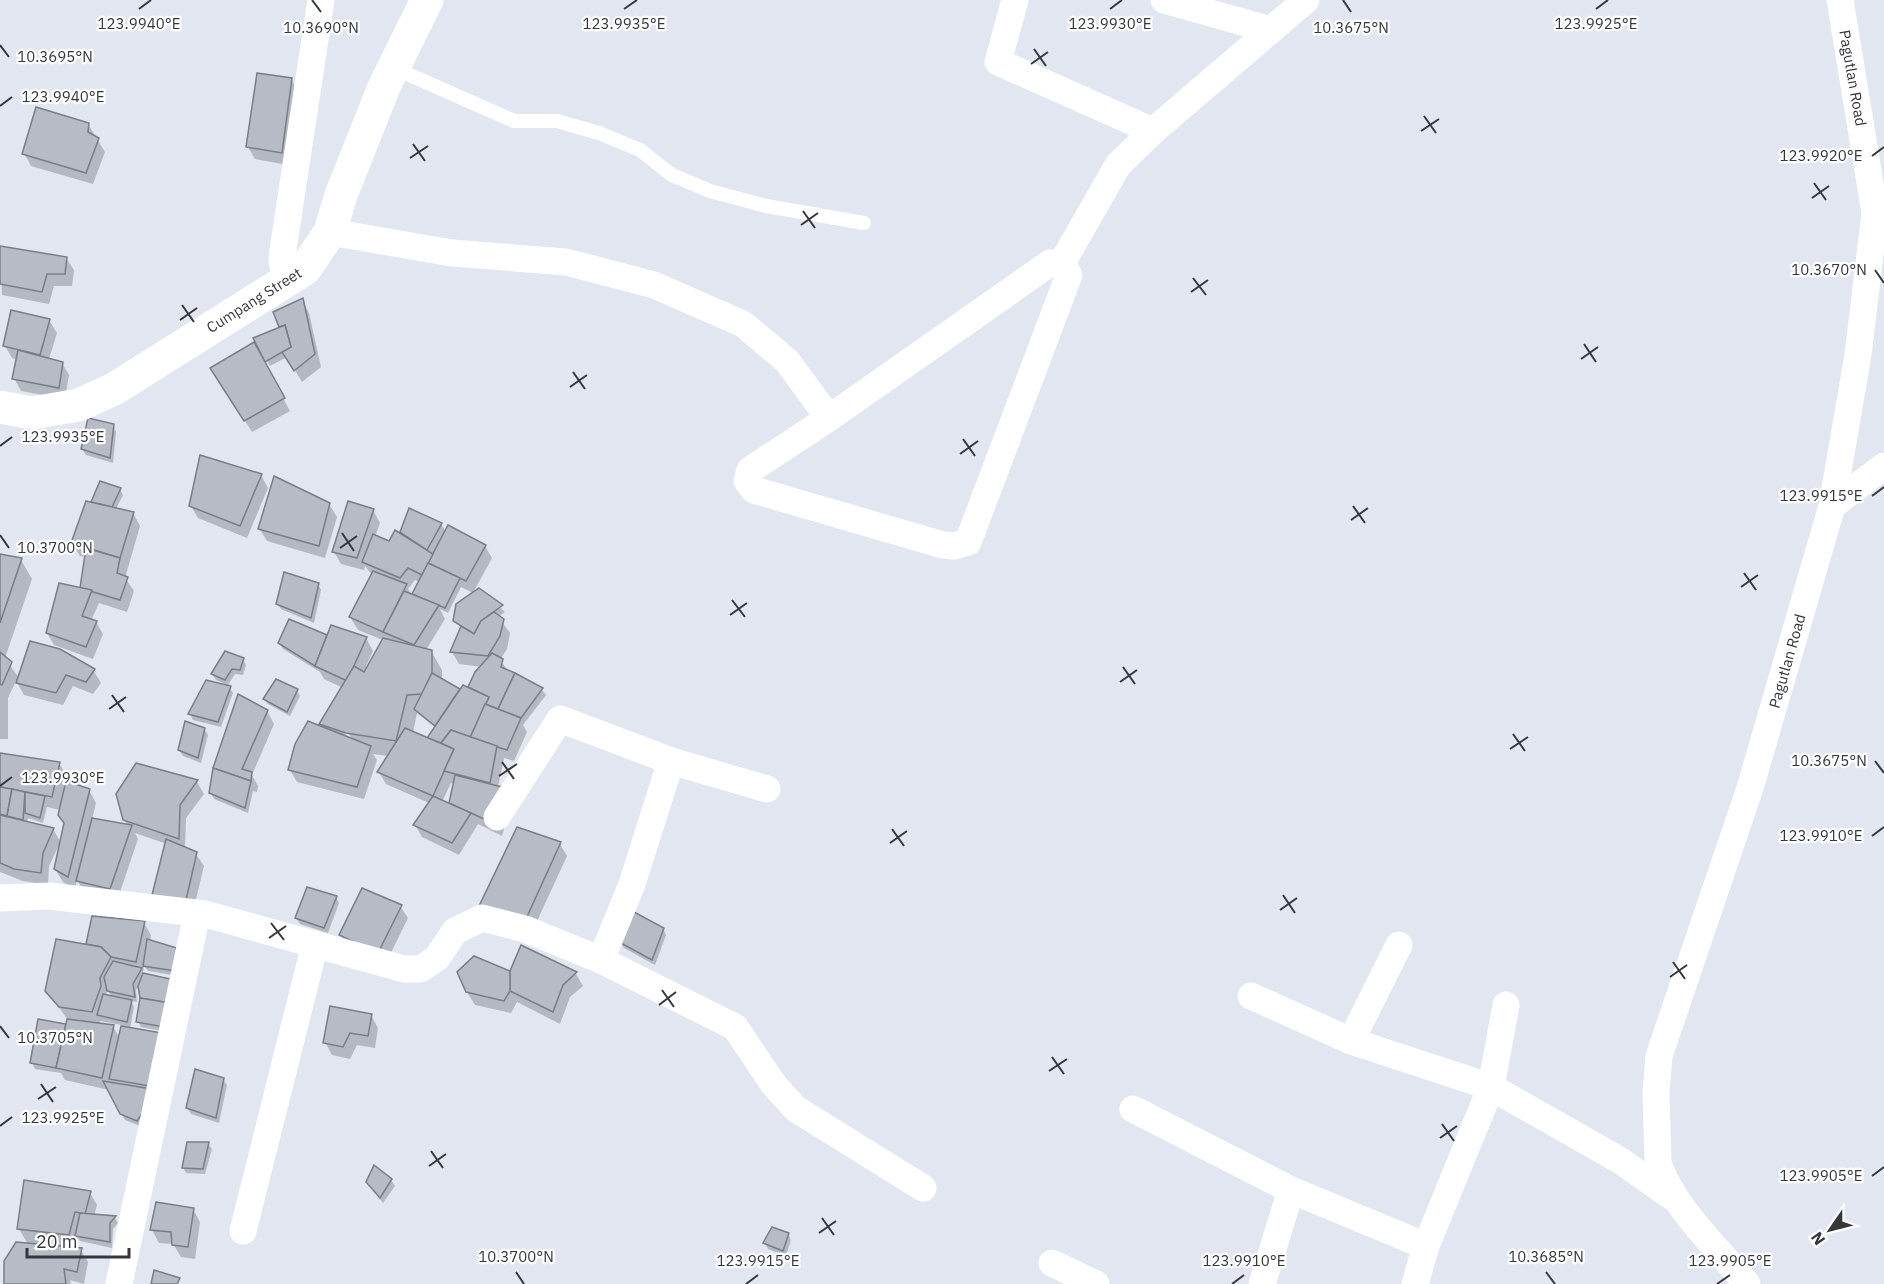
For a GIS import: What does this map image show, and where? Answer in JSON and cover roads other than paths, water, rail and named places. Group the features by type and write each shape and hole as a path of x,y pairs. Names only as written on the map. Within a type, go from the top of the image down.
{"street":[{"path":"287,280 282,262 283,250 321,0"},
{"name":"Cumpang Street","path":"0,407 32,413 79,405 114,389 305,269 330,232 341,195 394,68 427,0"},
{"path":"1015,0 998,62 1153,131"},
{"path":"1164,0 1271,30"},
{"path":"1062,263 1118,165 1153,131 1306,0"},
{"name":"Pagutlan Road","path":"1747,1284 1678,1201 1658,1163 1656,1092 1659,1056 1750,788 1832,506 1858,355 1875,213 1840,0"},
{"path":"330,232 452,253 566,262 654,285 743,324 787,361 829,418"},
{"path":"1050,263 1062,263 1069,275 968,542 954,546 943,545 754,490 747,481 750,470 829,418 1050,263"},
{"path":"1832,506 1884,466"},
{"path":"497,818 560,719 671,761 767,789"},
{"path":"601,960 632,884 671,761"},
{"path":"0,898 49,896 197,914 404,969 421,969 437,958 455,931 482,918 525,929 601,960 735,1027 774,1085 796,1109 923,1188"},
{"path":"119,1284 197,914"},
{"path":"243,1232 315,944"},
{"path":"1351,1041 1399,945"},
{"path":"1251,996 1351,1041 1491,1087 1621,1161 1678,1201"},
{"path":"1415,1284 1426,1246 1491,1087 1506,1005"},
{"path":"1133,1109 1291,1190 1426,1246"},
{"path":"1262,1284 1291,1190"},
{"path":"1052,1263 1096,1284"}],"lane":[{"path":"394,68 514,121 556,121 599,133 640,150 672,175 710,191 766,206 864,223"}]}
